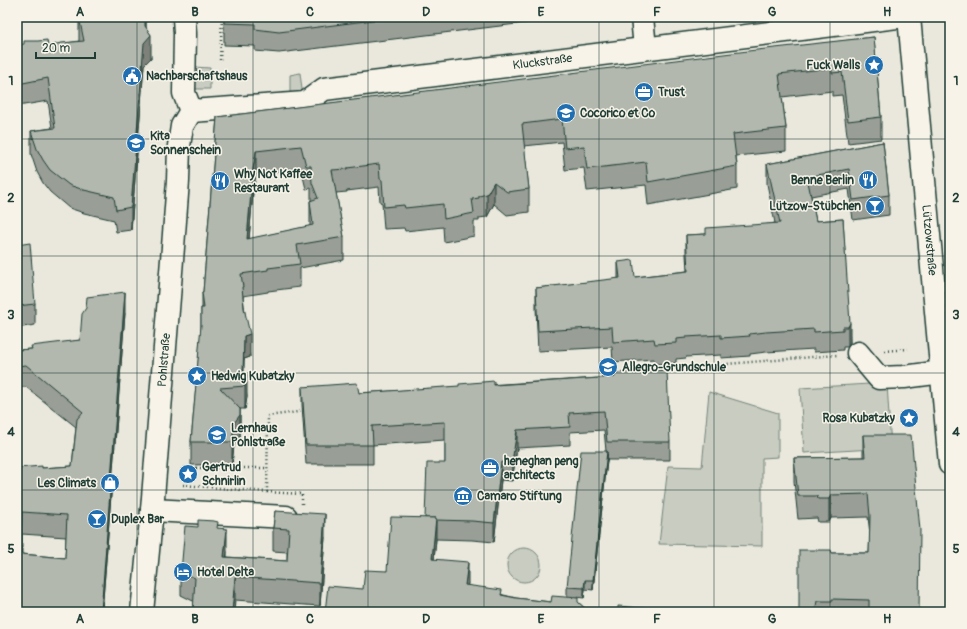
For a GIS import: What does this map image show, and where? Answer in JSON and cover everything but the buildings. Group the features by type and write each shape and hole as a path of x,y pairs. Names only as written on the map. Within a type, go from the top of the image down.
{"street":[{"path":"184,17 186,34 184,93 191,111"},
{"path":"642,17 645,48"},
{"name":"Kluckstraße","path":"191,111 305,103 324,88 897,17"},
{"name":"Lützowstraße","path":"909,17 949,434 950,464"},
{"name":"Pohlstraße","path":"142,612 152,510 180,146 182,126 191,111"},
{"path":"858,353 879,378 904,377 942,372"},
{"path":"152,510 286,517"}],"path":[{"path":"220,60 222,17"},
{"path":"628,372 908,349"},
{"path":"183,485 267,492 268,416 310,410"},
{"path":"184,468 267,468"}],"shaded area":[{"path":"194,67 210,68 210,89 193,89"},
{"path":"300,73 303,97 290,95 290,75"},
{"path":"887,383 891,448 804,453 800,388"},
{"path":"709,392 778,413 778,457 762,458 762,546 659,544 668,466 702,467"},
{"path":"521,548 527,548 536,553 540,559 540,571 536,577 527,582 521,582 512,577 507,568 507,562 512,553"}],"place":[{"name":"Fuck Walls","path":"874,65"},
{"name":"Nachbarschaftshaus","path":"132,76"},
{"name":"Trust","path":"644,92"},
{"name":"Cocorico et Co","path":"566,113"},
{"name":"Kita Sonnenschein","path":"136,143"},
{"name":"Benne Berlin","path":"868,180"},
{"name":"Why Not Kaffee Restaurant","path":"220,181"},
{"name":"Lützow-Stübchen","path":"875,206"},
{"name":"Allegro-Grundschule","path":"608,367"},
{"name":"Hedwig Kubatzky","path":"197,376"},
{"name":"Rosa Kubatzky","path":"909,418"},
{"name":"Lernhaus Pohlstraße","path":"217,435"},
{"name":"heneghan peng architects","path":"490,468"},
{"name":"Gertrud Schnirlin","path":"188,474"},
{"name":"Les Climats","path":"110,483"},
{"name":"Camaro Stiftung","path":"463,496"},
{"name":"Duplex Bar","path":"97,519"},
{"name":"Hotel Delta","path":"183,572"}]}
